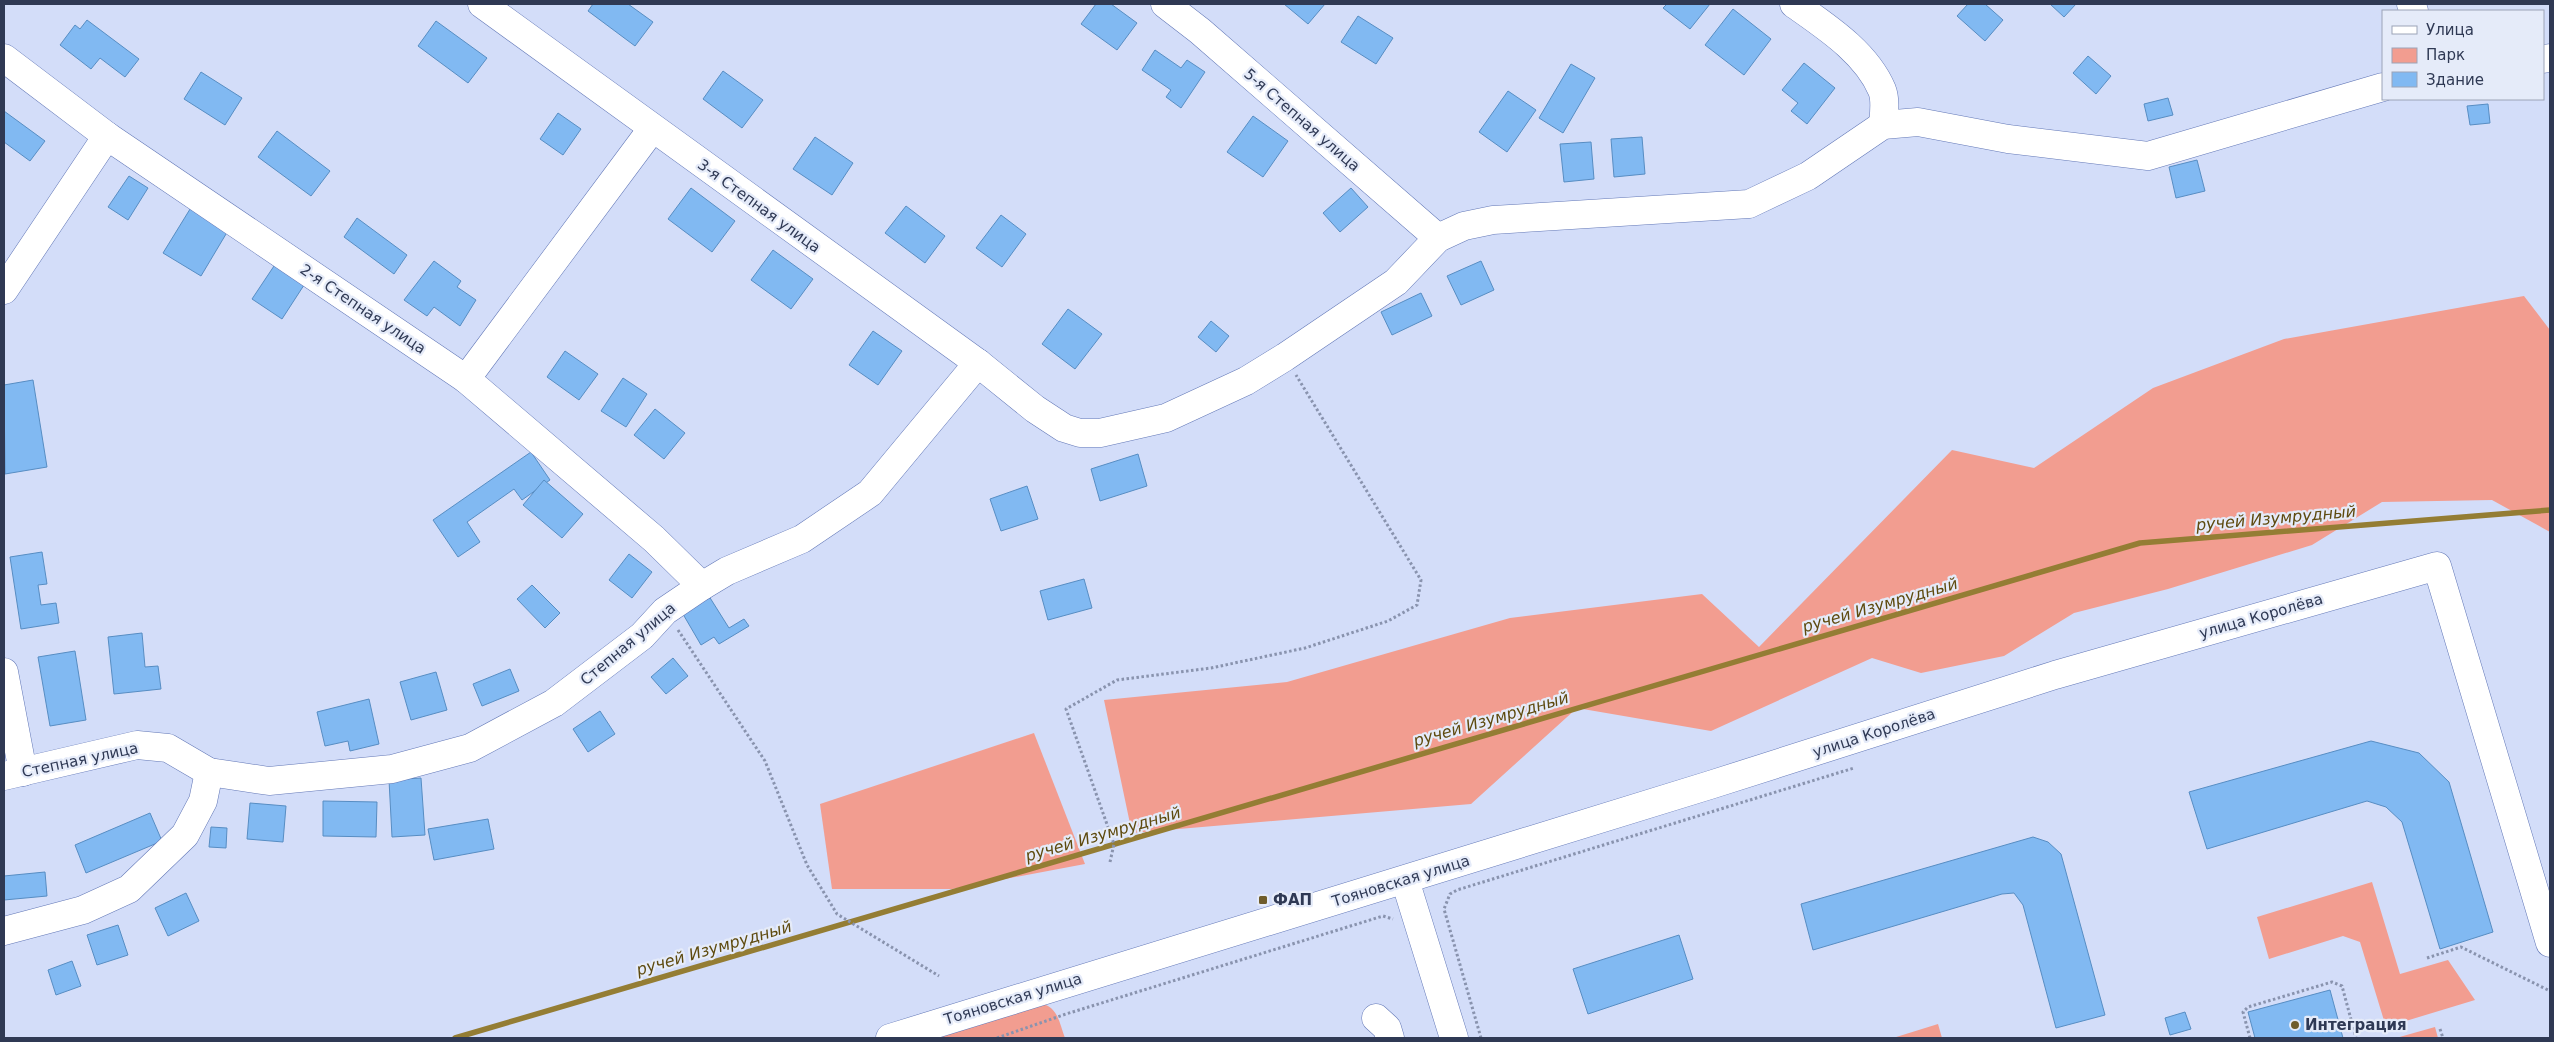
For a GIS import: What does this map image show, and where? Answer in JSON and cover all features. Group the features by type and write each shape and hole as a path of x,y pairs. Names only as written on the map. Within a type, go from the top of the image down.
{"street":[{"name":"3-я Степная улица","path":"482,4 652,130 978,364 1035,409 1064,428 1080,433 1100,433 1166,418 1246,381 1396,282 1438,238"},
{"name":"5-я Степная улица","path":"1165,4 1200,31 1438,238"},
{"path":"1794,4 1828,28 1862,60 1882,90 1884,107 1883,125"},
{"name":"2-я Степная улица","path":"4,58 107,136 466,379 654,539 702,586"},
{"path":"1438,238 1464,226 1493,220 1749,204 1808,176 1883,125 1918,122 2008,139 2148,156 2382,88"},
{"path":"466,379 652,130"},
{"path":"4,290 107,136"},
{"name":"Степная улица","path":"13,774 137,744 168,748 209,772 269,781 340,776 392,769 470,748 554,703 642,636 665,611 702,586 727,571 802,539 870,492 978,364"},
{"name":"улица Королёва","path":"1710,785 2055,675 2437,566 2550,943"},
{"path":"4,672 13,774"},
{"path":"4,931 83,910 129,889 184,835 202,801 209,772"},
{"name":"Тояновская улица","path":"890,1038 1710,785"},
{"path":"1405,880 1454,1038"}],"path":[{"path":"1110,862 1114,844 1066,709 1117,680 1211,668 1305,648 1388,621 1417,605 1421,580 1285,357"},
{"path":"665,611 765,761 807,866 837,914 939,976"},
{"path":"1481,1038 1444,909 1450,894 1457,890 1854,768"},
{"path":"997,1038 1066,1014 1383,916 1392,918 1398,925"},
{"path":"2427,958 2461,947 2550,991"},
{"path":"2250,1038 2243,1012 2248,1007 2332,982 2342,986 2356,1038"},
{"path":"2440,1029 2443,1038"}],"green space":[{"path":"2524,296 2550,330 2550,532 2492,500 2382,502 2312,545 2168,589 2074,613 2004,656 1921,673 1872,658 1711,731 1577,708 1471,804 1132,833 1104,700 1287,682 1510,618 1702,594 1759,647 1952,450 2034,468 2153,388 2284,339"},
{"path":"1034,733 1085,864 952,889 832,889 820,804"},
{"path":"2372,882 2400,974 2448,960 2475,1000 2386,1027 2360,942 2343,936 2269,959 2257,917"},
{"path":"1039,1003 1050,1007 1054,1011 1065,1038 920,1038"},
{"path":"1938,1024 1942,1038 1893,1038"},
{"path":"2435,1027 2438,1038 2396,1038"}],"building":[{"path":"593,4 628,4 653,22 635,46 588,11"},
{"path":"1096,4 1111,4 1137,23 1117,50 1081,24"},
{"path":"1284,4 1325,4 1308,24"},
{"path":"1667,4 1710,4 1690,29 1663,8"},
{"path":"1968,4 1985,4 2003,20 1985,41 1957,16"},
{"path":"2050,4 2076,4 2064,17"},
{"path":"1733,9 1771,39 1744,75 1705,45"},
{"path":"1358,16 1393,38 1376,64 1341,42"},
{"path":"87,20 139,59 125,77 100,58 91,69 60,45 75,25 80,29"},
{"path":"436,21 487,58 468,83 418,46"},
{"path":"1155,50 1181,68 1187,60 1205,72 1181,108 1166,97 1171,90 1142,70"},
{"path":"2088,56 2111,76 2096,94 2073,73"},
{"path":"1804,63 1835,88 1807,124 1791,111 1798,103 1782,90"},
{"path":"1571,64 1595,78 1563,133 1539,118"},
{"path":"723,71 763,100 742,128 703,99"},
{"path":"201,72 242,98 225,125 184,99"},
{"path":"1508,91 1536,110 1507,152 1479,132"},
{"path":"2168,98 2173,115 2148,121 2144,104"},
{"path":"2488,104 2490,123 2470,125 2467,106"},
{"path":"4,111 45,141 30,161 4,142"},
{"path":"558,113 581,129 563,155 540,139"},
{"path":"1253,116 1288,141 1263,177 1227,152"},
{"path":"277,131 330,171 311,196 258,157"},
{"path":"815,137 853,163 832,195 793,169"},
{"path":"1642,137 1645,174 1614,177 1611,139"},
{"path":"1591,142 1594,179 1564,182 1560,144"},
{"path":"2197,160 2205,191 2176,198 2169,167"},
{"path":"129,176 148,188 128,220 108,207"},
{"path":"691,188 735,221 712,252 668,219"},
{"path":"1351,188 1368,207 1340,232 1323,213"},
{"path":"195,201 232,224 201,276 163,253"},
{"path":"906,206 945,236 925,263 885,233"},
{"path":"1001,215 1026,234 1002,267 976,248"},
{"path":"357,218 407,255 394,274 344,237"},
{"path":"773,250 813,279 791,309 751,280"},
{"path":"434,261 461,281 457,287 476,300 460,326 434,307 427,316 404,300"},
{"path":"1481,261 1494,290 1461,305 1447,276"},
{"path":"276,263 306,282 282,319 252,299"},
{"path":"1421,293 1432,316 1392,335 1381,312"},
{"path":"1068,309 1102,334 1075,369 1042,344"},
{"path":"1211,321 1229,336 1216,352 1198,337"},
{"path":"873,331 902,351 878,385 849,365"},
{"path":"565,351 598,374 579,400 547,377"},
{"path":"623,378 647,394 626,427 601,411"},
{"path":"33,380 47,467 5,474 4,385"},
{"path":"655,409 685,433 664,459 634,435"},
{"path":"531,452 550,480 522,500 514,489 467,522 480,542 458,557 433,520"},
{"path":"1138,454 1147,486 1100,501 1091,469"},
{"path":"544,480 583,514 562,538 523,505"},
{"path":"1027,486 1038,519 1001,531 990,499"},
{"path":"42,552 47,584 38,585 41,605 56,603 59,623 21,629 10,557"},
{"path":"629,554 652,572 632,598 609,580"},
{"path":"1084,579 1092,608 1048,620 1040,591"},
{"path":"532,585 560,613 545,628 517,599"},
{"path":"707,593 729,628 744,619 749,626 719,644 714,637 701,645 680,609"},
{"path":"142,633 145,667 158,666 161,689 114,694 108,637"},
{"path":"75,651 86,720 50,726 38,657"},
{"path":"673,658 688,676 666,694 651,677"},
{"path":"510,669 519,691 482,706 473,684"},
{"path":"436,672 447,710 411,720 400,682"},
{"path":"369,699 379,744 350,751 348,741 325,746 317,712"},
{"path":"600,711 615,734 588,752 573,729"},
{"path":"2371,741 2419,753 2449,782 2493,932 2440,949 2402,822 2386,807 2367,801 2207,849 2189,792"},
{"path":"421,778 425,835 392,837 389,780"},
{"path":"323,801 377,802 376,837 323,836"},
{"path":"250,803 286,806 283,842 247,839"},
{"path":"150,813 162,841 86,873 75,845"},
{"path":"488,819 494,849 434,860 428,829"},
{"path":"211,827 227,828 226,848 209,847"},
{"path":"2033,837 2048,842 2061,854 2105,1015 2056,1028 2023,905 2014,893 2002,894 1813,950 1801,904"},
{"path":"45,872 47,896 4,900 4,876"},
{"path":"186,893 199,921 168,936 155,908"},
{"path":"118,925 128,955 97,965 87,935"},
{"path":"1679,935 1693,979 1588,1014 1573,969"},
{"path":"72,961 81,986 56,995 48,970"},
{"name":"Интеграция","path":"2330,990 2343,1038 2255,1038 2248,1012"},
{"path":"2185,1012 2191,1029 2170,1035 2165,1018"}],"waterway":[{"name":"ручей Изумрудный","path":"455,1038 2140,543 2550,510"}],"place":[{"name":"ФАП","path":"1263,900"},
{"name":"Интеграция","path":"2295,1025"}]}
